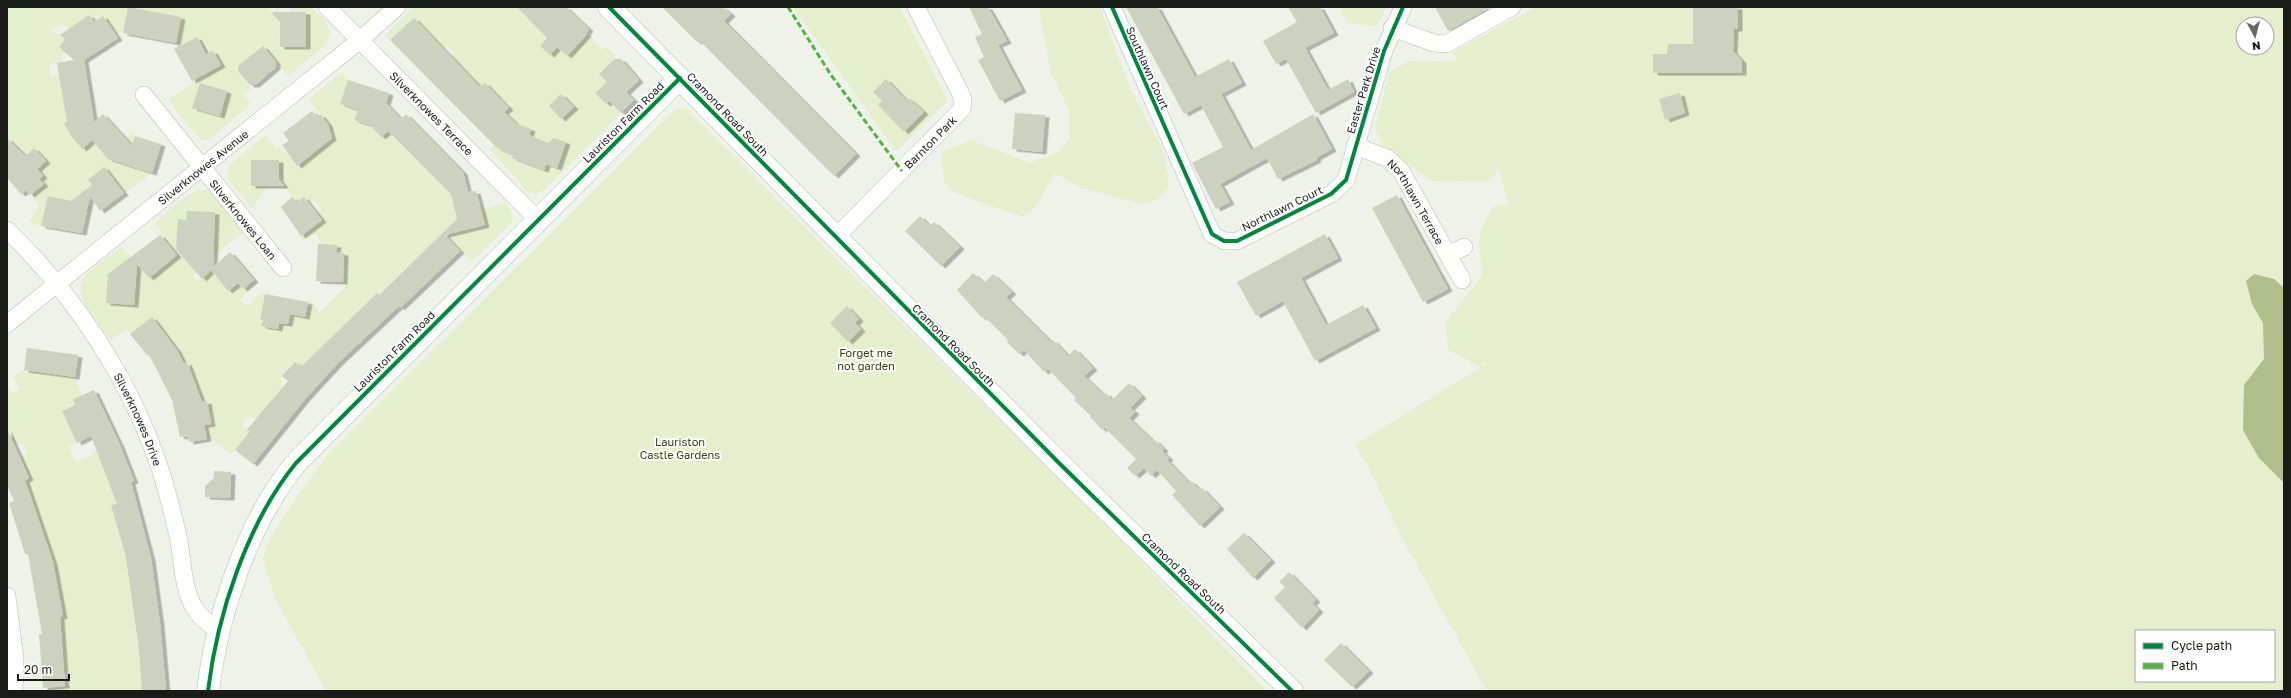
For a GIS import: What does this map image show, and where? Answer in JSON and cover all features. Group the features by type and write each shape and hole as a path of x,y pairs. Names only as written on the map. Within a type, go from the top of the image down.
{"street":[{"name":"Silverknowes Terrace","path":"327,7 537,219"},
{"name":"Silverknowes Avenue","path":"7,324 360,40 397,7"},
{"name":"Cramond Road South","path":"609,7 835,238 1059,463 1292,691"},
{"name":"Barnton Park","path":"835,238 962,109 963,100 959,90 916,7"},
{"name":"Southlawn Court","path":"1112,7 1168,135"},
{"name":"Easter Park Drive","path":"1346,180 1384,51 1392,28 1403,7"},
{"path":"1392,28 1434,43 1446,44 1512,7"},
{"name":"Lauriston Farm Road","path":"208,691 211,666 219,632 244,554 255,528 279,484 296,463 537,219 680,78"},
{"name":"Silverknowes Loan","path":"144,95 203,166 283,268"},
{"name":"Northlawn Court","path":"1168,135 1212,234 1224,242 1237,241 1331,194 1346,180"},
{"name":"Northlawn Terrace","path":"1355,146 1388,158 1400,171 1462,280"},
{"name":"Silverknowes Drive","path":"7,230 30,252 57,284 113,364 141,418 161,472 178,536 187,594 196,610 219,632"},
{"name":"Northlawn Terrace","path":"1448,255 1464,247"},
{"path":"7,596 15,659 14,691"}],"green space":[{"path":"7,7 128,7 123,33 116,33 118,38 103,16 94,22 89,15 75,25 76,34 62,24 51,30 65,39 59,47 63,50 63,62 49,64 50,77 59,75 84,127 103,114 82,149 92,140 107,155 133,132 152,173 124,193 108,173 96,174 88,180 92,185 85,190 88,195 84,199 94,212 87,212 66,200 65,205 41,226 29,223 39,206 32,197 44,184 39,179 37,169 46,161 34,148 24,155 7,138"},
{"path":"129,7 267,7 272,13 279,7 280,47 305,47 306,12 290,12 290,7 312,7 326,22 330,35 325,45 288,76 263,46 236,68 252,88 243,95 251,104 209,140 202,140 181,118 169,99 193,83 192,81 220,65 206,54 197,37 174,49 178,45 176,43 181,17"},
{"path":"413,7 517,7 521,10 558,7 538,29 547,38 540,46 550,54 557,47 567,56 587,34 603,50 607,47 616,56 599,73 607,82 595,93 606,104 609,101 621,113 544,190 537,194 528,192 490,149 500,138 496,148 513,155 512,158 544,170 546,164 557,168 560,160 554,145 529,135 500,137 514,121 504,112 510,105 503,99 498,104 485,83 476,91 473,79 452,57 455,54 447,46 439,54 414,18 390,40 385,35"},
{"path":"793,7 900,7 946,98 946,103 896,151"},
{"path":"1039,7 1100,7 1128,84 1165,155 1169,186 1157,200 1142,204 1081,188 1055,173 1034,209 1022,217 955,193 944,181 941,153 971,140 1030,163 1059,152 1069,139 1069,110 1050,70"},
{"path":"1341,7 1387,7 1376,26 1346,23"},
{"path":"1536,7 2284,7 2284,691 1493,691 1491,689 1487,691 1402,538 1371,472 1355,445 1486,364 1486,362 1479,366 1448,350 1446,322 1482,276 1479,237 1492,207 1508,204 1499,170 1487,182 1432,181 1387,149 1375,130 1389,73 1408,61 1457,62 1453,52"},
{"path":"342,72 348,80 341,104 358,110 355,120 364,123 367,113 384,121 375,130 381,137 388,131 412,156 415,153 421,164 446,189 454,182 455,196 451,197 460,231 485,225 481,210 505,203 511,210 512,218 510,224 472,261 443,233 301,367 295,362 281,377 282,389 256,420 250,416 242,425 249,432 232,454 210,438 207,439 204,425 214,423 211,412 209,412 207,401 199,402 189,375 193,373 187,362 156,368 147,355 168,339 151,318 130,334 127,329 111,340 83,301 81,284 89,272 122,247 149,278 177,255 160,235 162,232 155,223 183,199 199,190 207,190 213,193 221,202 243,233 194,270 197,273 193,276 198,282 210,269 228,291 238,283 244,289 254,280 256,282 240,300 248,306 260,293 265,294 260,319 263,320 262,326 277,329 279,323 288,324 290,314 305,317 309,300 320,312 346,286 343,282 344,253 336,252 337,245 322,245 316,233 303,240 301,236 322,220 317,213 321,209 314,200 309,203 304,197 297,202 279,181 267,186 252,209 229,180 227,172 230,165 265,135 277,149 280,147 286,155 288,154 297,166 313,154 307,147 318,137 325,145 332,138 327,124 309,99","holes":["131,259 136,275 134,305 106,303 108,273"]},
{"name":"Lauriston Castle Gardens","path":"676,109 686,109 1117,537 1267,691 326,691 276,600 263,559 270,539 300,492 329,453"},
{"path":"24,370 75,377 82,395 73,399 75,405 62,411 67,422 85,414 77,443 69,446 75,462 90,456 97,450 128,501 111,505 125,558 142,554 154,640 137,642 142,691 50,691 50,688 65,686 65,681 71,681 70,672 64,672 62,633 44,634 47,619 63,616 53,562 38,565 47,547 31,496 16,485 29,478 20,457 28,453 23,443 15,446 13,442 7,444 7,386 13,393 20,388 13,377"}],"shaded area":[{"path":"2254,274 2274,279 2284,288 2284,483 2259,458 2243,430 2244,385 2264,359 2263,323 2252,304 2246,281"}],"building":[{"path":"128,7 181,17 176,43 123,33"},
{"path":"517,7 566,7 589,29 586,33 587,34 567,56 557,47 550,55 540,46 547,38"},
{"path":"662,7 723,7 731,14 724,21 856,154 834,176 699,40 697,42"},
{"path":"969,7 988,7 1007,41 998,45 1022,90 1000,101 978,60 984,57 975,37 982,34"},
{"path":"1126,7 1157,7 1195,77 1229,59 1242,83 1221,94 1251,150 1313,114 1332,149 1316,158 1317,160 1278,179 1267,158 1220,184 1230,202 1216,209 1192,163 1223,147 1201,105 1184,114"},
{"path":"1288,7 1320,7 1334,33 1305,48 1328,90 1348,79 1354,92 1316,113 1286,59 1276,64 1263,41 1297,22"},
{"path":"1435,7 1491,7 1448,31"},
{"path":"1693,7 1738,7 1738,29 1734,29 1733,51 1742,61 1742,73 1653,73 1653,54 1667,54 1668,44 1693,44"},
{"path":"271,12 306,12 306,47 280,47 280,22"},
{"path":"89,15 94,22 103,16 118,38 84,60 94,122 103,114 132,146 135,136 161,144 152,173 108,159 92,140 82,149 64,124 67,122 57,63 74,60 59,47 65,39 60,35"},
{"path":"414,18 480,87 485,83 509,108 504,112 517,124 531,129 529,135 548,143 554,138 566,142 557,168 546,164 544,170 512,158 513,155 497,148 390,40"},
{"path":"197,37 206,54 213,51 221,65 192,81 174,49"},
{"path":"263,46 276,62 276,67 255,85 250,85 238,71 238,66"},
{"path":"614,59 621,59 639,80 626,92 634,100 621,113 609,101 606,104 595,93 607,82 599,74"},
{"path":"886,79 905,99 906,97 912,101 924,112 904,132 878,105 882,101 873,92"},
{"path":"348,80 389,93 386,103 401,119 406,114 463,172 468,192 476,191 485,225 445,235 460,251 400,308 399,306 338,363 305,399 253,464 235,450 250,431 246,431 288,381 282,376 295,362 301,367 377,293 379,295 457,219 451,194 388,131 381,137 370,125 354,120 358,110 340,104"},
{"path":"200,83 227,91 220,116 192,108"},
{"path":"1680,93 1685,113 1665,120 1659,99"},
{"path":"561,94 574,107 561,119 549,106"},
{"path":"312,111 315,115 321,115 328,124 332,138 297,166 282,145 289,141 283,133"},
{"path":"1015,113 1045,115 1042,152 1012,149"},
{"path":"7,138 25,156 34,148 46,161 37,169 43,176 39,179 44,184 30,195 26,190 21,194 7,178"},
{"path":"251,160 279,160 279,179 284,186 251,186"},
{"path":"104,167 124,193 100,211 90,196 82,233 41,226 48,196 71,201 92,185 88,180"},
{"path":"1397,195 1448,289 1423,302 1372,208"},
{"path":"292,197 297,202 304,197 322,220 301,236 281,207"},
{"path":"187,211 215,212 213,267 230,252 254,280 243,289 238,283 228,291 211,270 202,279 176,249 178,219 186,220"},
{"path":"920,216 930,226 934,222 960,247 941,266 905,231"},
{"path":"1325,234 1338,258 1301,278 1326,325 1363,305 1376,328 1315,361 1283,301 1256,316 1237,282"},
{"path":"160,235 177,255 149,278 137,264 134,305 106,303 108,274"},
{"path":"318,244 337,245 336,252 344,253 343,282 316,281"},
{"path":"973,273 984,283 993,274 1012,292 1006,297 1051,342 1053,340 1068,356 1075,349 1093,368 1084,376 1104,395 1106,393 1112,400 1129,383 1142,396 1130,408 1135,412 1129,418 1153,441 1155,440 1164,449 1162,451 1169,458 1167,460 1189,483 1191,481 1200,490 1202,488 1220,507 1200,526 1172,495 1176,491 1157,470 1151,476 1144,468 1135,476 1127,468 1136,459 1104,427 1102,430 1090,417 1091,416 1074,400 1076,398 1048,369 1044,372 1024,350 1019,354 1007,342 1008,340 984,316 982,318 957,290"},
{"path":"265,294 308,302 305,317 290,314 288,324 279,323 278,329 261,326 263,320 260,320"},
{"path":"847,306 859,319 855,323 861,329 848,342 830,323"},
{"path":"152,317 177,350 184,364 187,362 202,402 207,401 211,424 204,425 207,439 189,442 188,436 180,437 172,400 149,354 147,355 130,334"},
{"path":"27,348 78,355 75,377 24,370"},
{"path":"94,390 120,445 134,481 131,482 151,558 160,623 166,691 142,691 138,642 126,558 111,505 117,504 91,436 77,443 62,411 75,405 73,399"},
{"path":"7,429 29,478 25,480 53,562 63,616 60,617 65,686 43,688 39,634 42,634 28,554 25,554 9,503 14,501 7,485"},
{"path":"214,471 231,472 230,498 205,497 205,486 214,478"},
{"path":"1244,533 1271,560 1253,578 1227,549"},
{"path":"1289,572 1316,600 1312,603 1319,610 1302,628 1274,598 1285,587 1279,582"},
{"path":"1341,643 1369,671 1352,687 1324,660"}],"marked path":[{"path":"788,7 831,75 902,171"}],"cycle path":[{"path":"609,7 1059,463 1292,691"},
{"path":"1112,7 1212,234 1224,241 1237,241 1331,194 1346,180 1384,51 1403,7"},
{"path":"208,691 212,662 219,632 237,571 249,541 263,513 296,463 680,78"}],"park label":[{"name":"Forget me not garden","path":"866,358"}]}
